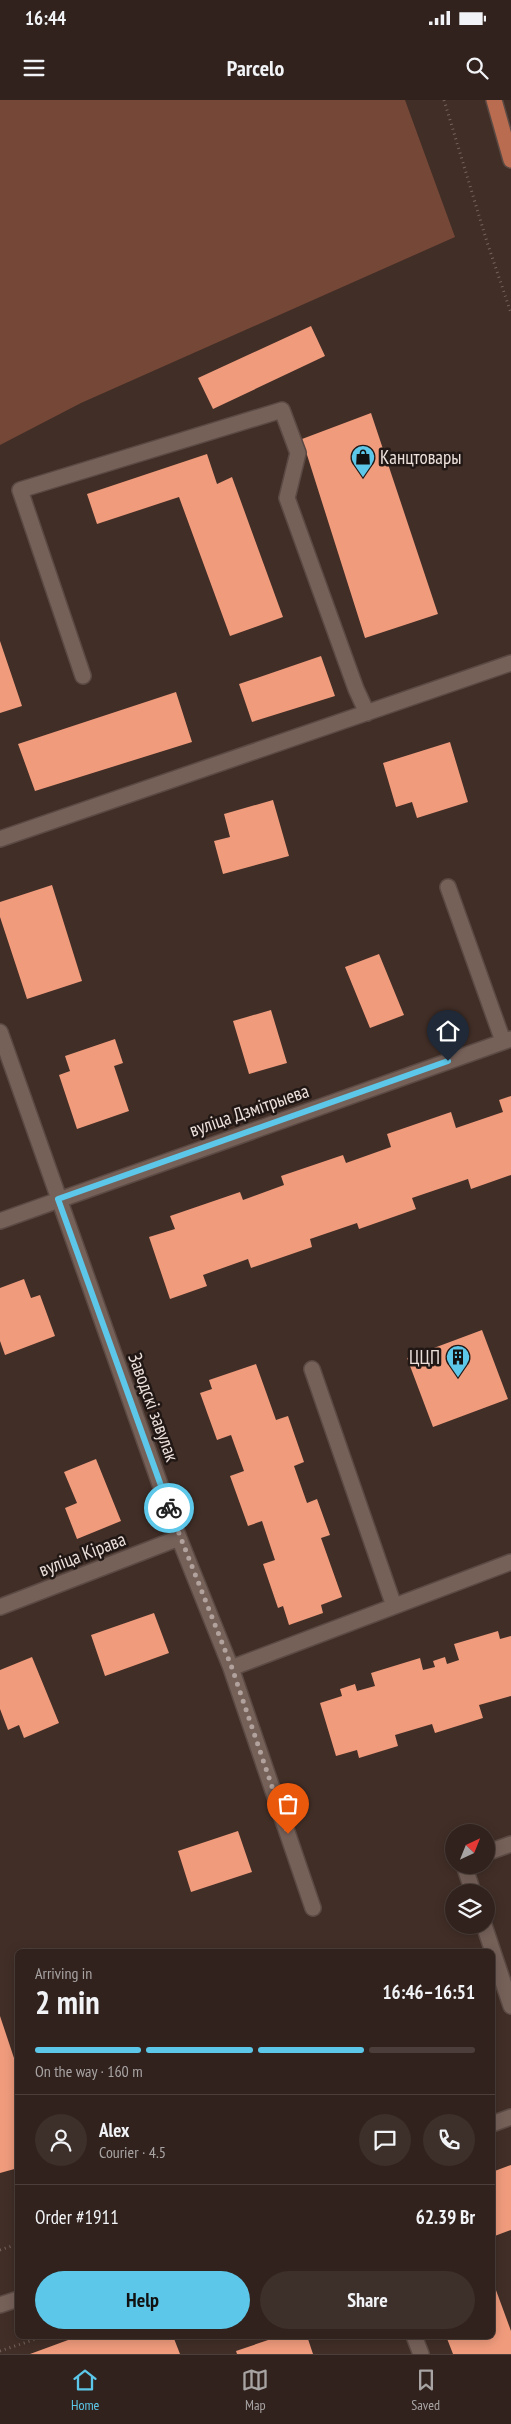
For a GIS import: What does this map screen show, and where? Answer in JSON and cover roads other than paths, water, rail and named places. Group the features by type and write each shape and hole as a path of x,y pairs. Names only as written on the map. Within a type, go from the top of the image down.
{"main road":[{"path":"494,100 511,160"}],"street":[{"path":"83,676 20,490 282,410 298,453 286,498 356,689 367,713"},
{"path":"0,840 511,663"},
{"path":"448,886 507,1040"},
{"name":"Заводскі завулак","path":"0,1032 179,1538 232,1668 313,1908"},
{"name":"вуліца Дзмітрыева","path":"0,1221 507,1040"},
{"path":"312,1369 394,1606"},
{"name":"вуліца Кірава","path":"0,1607 179,1538"},
{"path":"232,1668 511,1562"},
{"path":"495,1850 511,1844"},
{"path":"487,1934 492,1949"},
{"path":"495,1958 511,2006"},
{"path":"495,2123 511,2117"},
{"path":"0,2305 15,2300"},
{"path":"415,2339 421,2354"}],"place":[{"name":"Канцтовары","path":"363,478"},
{"name":"ЦЦП","path":"458,1378"}]}
